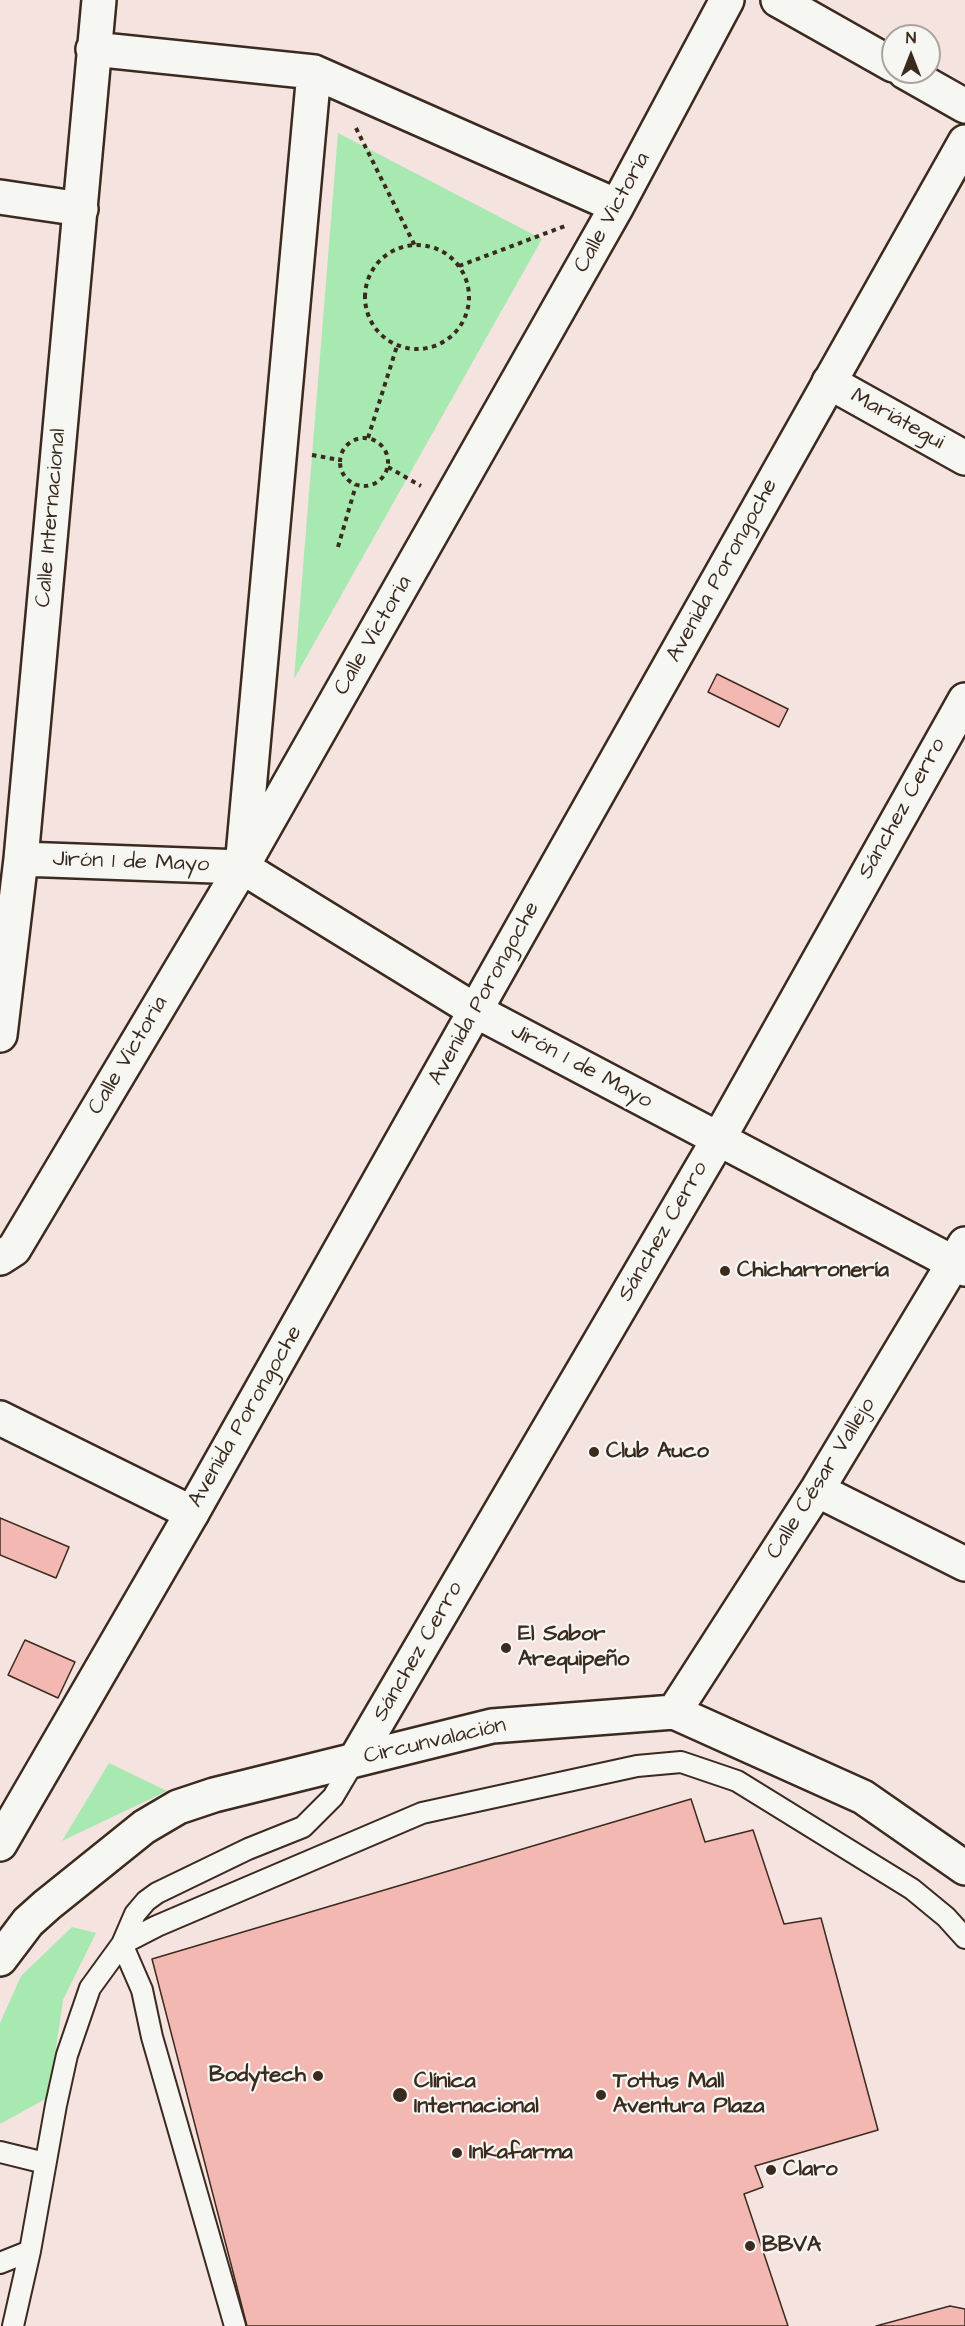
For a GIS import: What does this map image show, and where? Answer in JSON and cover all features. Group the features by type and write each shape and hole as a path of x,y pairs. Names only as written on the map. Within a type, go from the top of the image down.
{"street":[{"name":"Calle Internacional","path":"0,1035 21,859 99,0"},
{"name":"Calle Victoria","path":"0,1258 14,1250 242,867 617,206 727,0"},
{"path":"778,0 881,58"},
{"path":"93,50 323,77 617,206"},
{"path":"242,867 323,77"},
{"path":"926,84 965,106"},
{"name":"Avenida Porongoche","path":"0,1844 192,1513 965,142"},
{"path":"0,197 81,209"},
{"name":"Mariátegui","path":"830,382 965,458"},
{"name":"Sánchez Cerro","path":"355,1760 717,1140 965,700"},
{"name":"Jirón 1 de Mayo","path":"21,859 242,867 476,1011 717,1140 961,1259"},
{"name":"Calle César Vallejo","path":"674,1712 817,1490 961,1259"},
{"path":"0,1418 192,1513"},
{"path":"817,1490 965,1564"},
{"name":"Circunvalación","path":"0,1959 27,1922 144,1827 178,1807 492,1726 674,1712 863,1797 965,1868"}],"lane":[{"path":"13,2326 30,2251 67,2055 90,1988 122,1944 135,1914 156,1893 248,1849 303,1827 333,1797 355,1760"},
{"path":"122,1944 156,1926 422,1812 637,1766 681,1762 737,1781 912,1889 946,1917 965,1938"},
{"path":"122,1944 142,1990 152,2037 235,2326"},
{"path":"0,2151 45,2163"},
{"path":"0,2263 30,2251"}],"path":[{"path":"323,77 415,246"},
{"path":"459,266 617,206"},
{"path":"415,246 432,248 447,255 459,266 467,281 469,297 467,314 459,328 447,340 432,348 414,349 398,346 383,336 372,322 366,306 366,289 372,272 383,259 398,249 415,246"},
{"path":"368,438 398,346"},
{"path":"368,438 382,445 388,459 388,468 379,481 364,486 356,484 344,475 340,460 342,453 352,441 368,438"},
{"path":"338,547 356,484"}],"green space":[{"path":"338,133 542,239 294,679"},
{"path":"109,1763 167,1791 62,1841"},
{"path":"72,1927 96,1933 63,2000 49,2097 0,2124 0,2023 21,1976"}],"building":[{"path":"717,674 788,709 779,727 708,692"},
{"path":"0,1518 69,1547 56,1578 0,1555"},
{"path":"25,1640 75,1662 58,1698 8,1675"},
{"path":"691,1799 705,1842 753,1830 784,1924 821,1918 878,2130 755,2166 763,2187 744,2194 788,2326 247,2326 152,1959"},
{"path":"950,2306 965,2309 965,2326 876,2326"}],"place":[{"name":"Chicharronería","path":"725,1271"},
{"name":"Club Auco","path":"594,1452"},
{"name":"El Sabor Arequipeño","path":"506,1648"},
{"name":"Bodytech","path":"318,2076"},
{"name":"Clínica Internacional","path":"400,2095"},
{"name":"Tottus Mall Aventura Plaza","path":"601,2095"},
{"name":"Inkafarma","path":"457,2153"},
{"name":"Claro","path":"771,2170"},
{"name":"BBVA","path":"750,2246"}]}
